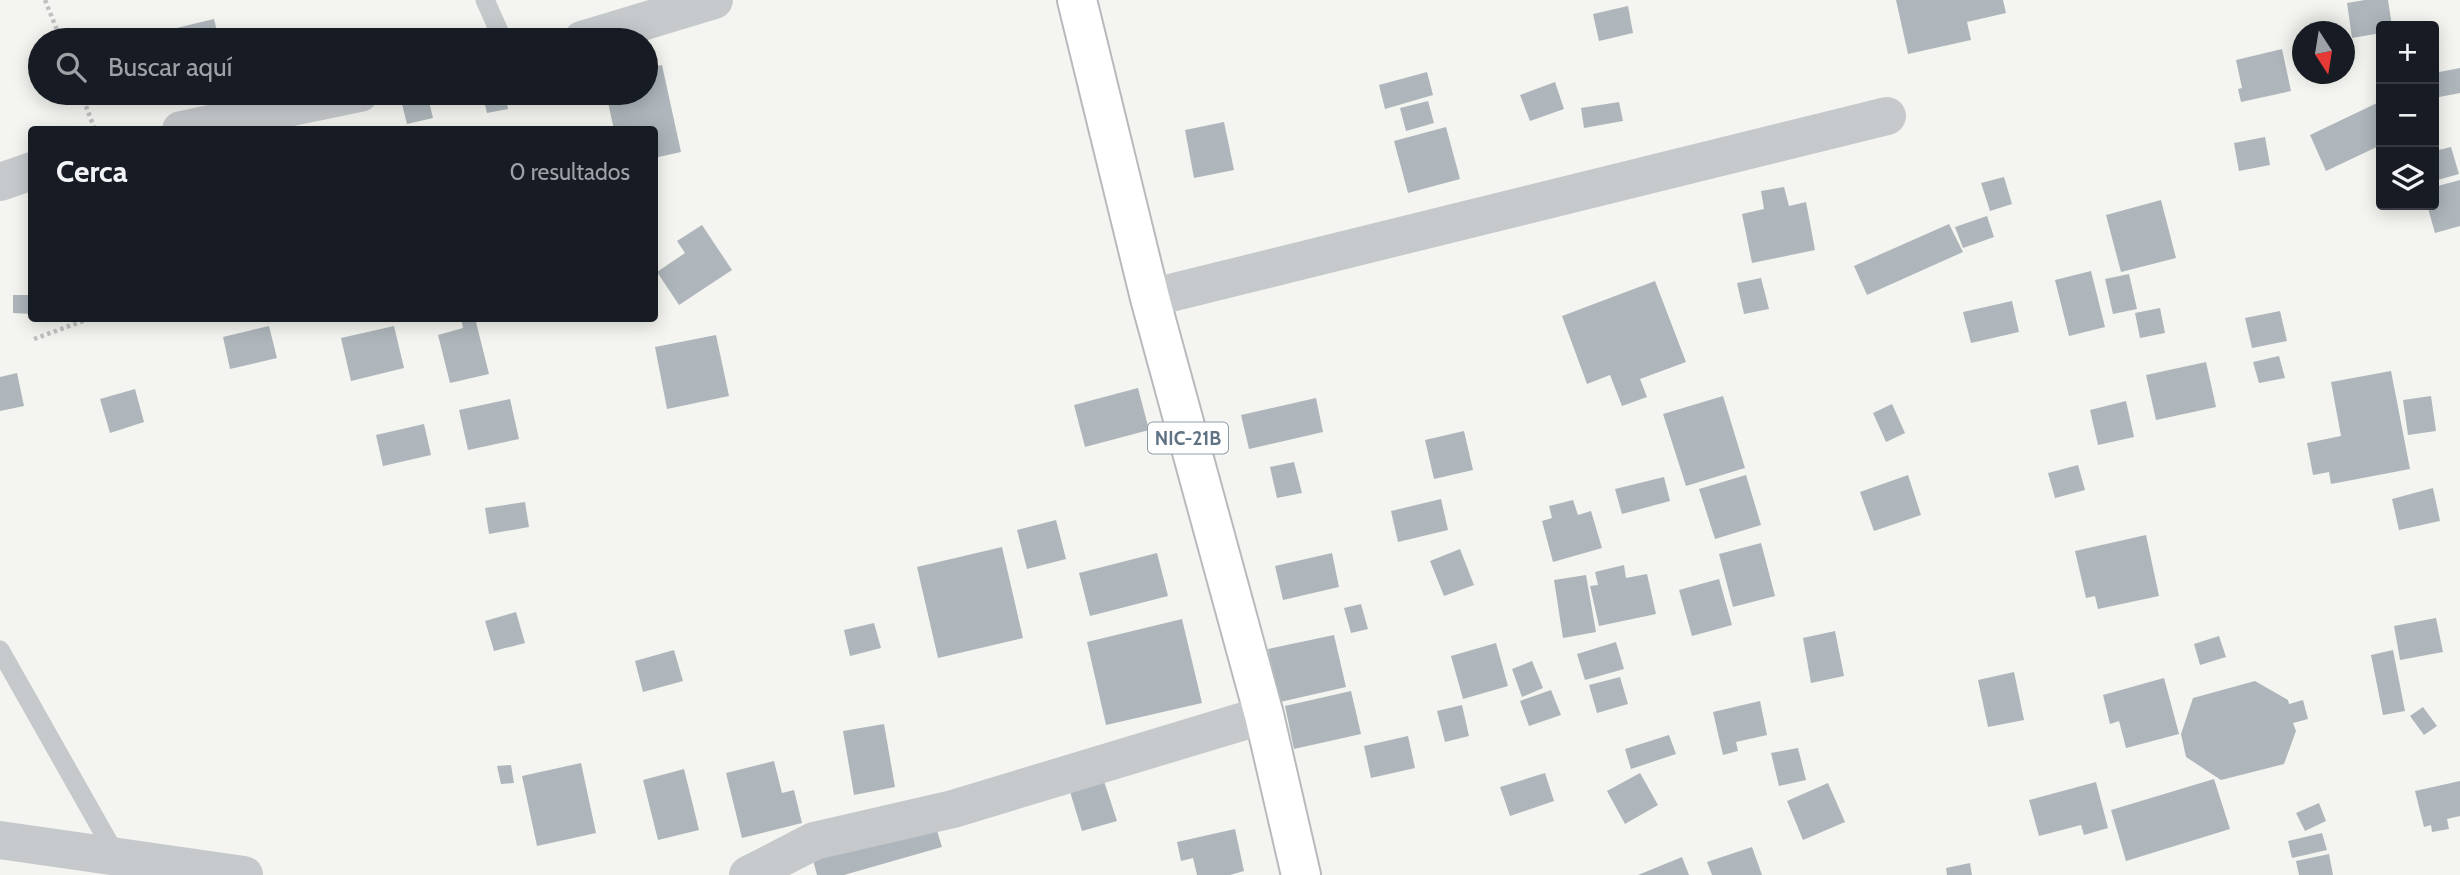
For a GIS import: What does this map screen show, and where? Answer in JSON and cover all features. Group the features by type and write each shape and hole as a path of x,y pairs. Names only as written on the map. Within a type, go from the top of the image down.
{"highway":[{"name":"NIC-21B","path":"1077,0 1150,298 1264,715 1301,875"}],"street":[{"path":"622,28 714,0"},
{"path":"200,126 302,105"},
{"path":"1150,298 1887,116"},
{"path":"0,182 28,172"},
{"path":"748,875 814,841 954,809 1264,715"},
{"path":"0,840 244,875"}],"lane":[{"path":"485,0 498,28"},
{"path":"0,650 117,857"}],"path":[{"path":"45,0 56,28"},
{"path":"86,105 93,126"},
{"path":"34,339 79,322"}],"building":[{"path":"1896,0 2003,0 2006,13 1967,22 1971,40 1908,54"},
{"path":"2388,0 2391,21 2376,21 2376,34 2355,37 2355,21 2350,21 2347,3"},
{"path":"1628,6 1633,33 1599,41 1593,14"},
{"path":"214,19 216,28 177,28"},
{"path":"2282,49 2291,91 2241,102 2238,89 2242,88 2236,60"},
{"path":"662,65 681,152 658,157 658,126 613,126 609,105 658,105 658,66"},
{"path":"2460,68 2460,93 2439,97 2439,72"},
{"path":"1427,72 1433,95 1385,109 1379,85"},
{"path":"1555,82 1564,109 1530,121 1520,95"},
{"path":"1428,101 1434,123 1406,131 1400,108"},
{"path":"1619,102 1623,121 1584,128 1581,108"},
{"path":"2376,103 2376,147 2326,171 2310,135"},
{"path":"402,105 430,105 433,118 407,124"},
{"path":"485,105 507,105 508,109 487,113"},
{"path":"1224,122 1234,170 1194,178 1185,130"},
{"path":"1446,127 1460,179 1408,193 1394,141"},
{"path":"2265,137 2270,165 2239,171 2234,143"},
{"path":"2451,147 2459,174 2439,180 2439,150"},
{"path":"2004,177 2012,204 1990,211 1981,183"},
{"path":"2460,180 2460,226 2435,233 2428,210 2439,210 2439,186"},
{"path":"1784,187 1789,206 1806,202 1815,250 1752,263 1742,214 1764,209 1761,191"},
{"path":"2161,200 2176,258 2121,272 2106,215"},
{"path":"1987,216 1994,237 1963,248 1955,227"},
{"path":"1949,224 1963,252 1867,295 1854,266"},
{"path":"702,225 732,270 679,305 658,274 685,253 677,241"},
{"path":"2091,271 2105,327 2069,336 2055,280"},
{"path":"2129,274 2137,309 2113,314 2105,279"},
{"path":"1761,278 1769,309 1744,314 1737,283"},
{"path":"1655,281 1686,362 1640,379 1647,397 1622,406 1610,375 1587,384 1562,316"},
{"path":"13,295 28,295 28,314 13,313"},
{"path":"2012,301 2019,332 1971,343 1963,312"},
{"path":"2160,308 2165,333 2140,338 2135,313"},
{"path":"2280,311 2287,341 2252,348 2245,318"},
{"path":"462,322 476,322 489,374 450,383 438,335 463,328"},
{"path":"269,326 277,358 230,369 223,337"},
{"path":"394,326 404,368 351,381 341,338"},
{"path":"716,335 729,396 667,409 655,347"},
{"path":"2279,356 2285,378 2259,383 2253,362"},
{"path":"2206,362 2216,407 2156,420 2146,375"},
{"path":"2391,371 2410,469 2331,484 2329,472 2313,475 2307,443 2341,436 2331,382"},
{"path":"17,373 24,406 0,411 0,377"},
{"path":"1138,388 1149,430 1085,447 1074,405"},
{"path":"135,389 144,422 110,433 100,399"},
{"path":"1723,396 1745,468 1686,486 1663,414"},
{"path":"2431,396 2436,431 2408,435 2403,400"},
{"path":"1316,398 1323,432 1249,449 1241,415"},
{"path":"510,399 519,439 468,450 459,410"},
{"path":"2126,401 2134,437 2098,445 2090,410"},
{"path":"1892,404 1905,433 1886,442 1873,413"},
{"path":"424,424 431,455 383,466 376,435"},
{"path":"1464,431 1473,470 1434,479 1425,440"},
{"path":"1294,462 1302,493 1277,498 1270,467"},
{"path":"2078,465 2085,490 2055,498 2048,473"},
{"path":"1746,475 1761,525 1715,539 1699,489"},
{"path":"1908,475 1921,515 1874,531 1860,492"},
{"path":"1664,477 1670,501 1622,514 1615,489"},
{"path":"2433,488 2440,521 2399,530 2392,499"},
{"path":"1441,499 1448,530 1398,542 1391,511"},
{"path":"1573,500 1578,515 1591,511 1602,548 1553,562 1542,521 1552,518 1549,506"},
{"path":"525,502 529,527 489,534 485,508"},
{"path":"1056,520 1066,559 1027,569 1017,530"},
{"path":"2146,535 2159,596 2098,609 2095,596 2086,598 2075,551"},
{"path":"1761,543 1775,596 1733,607 1719,554"},
{"path":"1002,547 1023,638 938,658 917,567"},
{"path":"1460,549 1474,585 1444,596 1430,561"},
{"path":"1157,553 1168,596 1090,616 1079,573"},
{"path":"1332,553 1339,587 1283,600 1275,566"},
{"path":"1624,565 1626,578 1647,574 1656,614 1599,626 1590,586 1598,585 1595,572"},
{"path":"1586,575 1596,632 1563,638 1554,580"},
{"path":"1719,579 1732,625 1692,636 1679,590"},
{"path":"1361,604 1368,629 1351,633 1344,608"},
{"path":"516,612 525,643 494,651 485,621"},
{"path":"2436,618 2443,652 2400,660 2394,626"},
{"path":"1182,619 1202,703 1106,725 1087,642"},
{"path":"874,623 881,648 850,656 844,630"},
{"path":"1835,631 1844,676 1811,683 1803,638"},
{"path":"1334,635 1346,687 1280,702 1268,649"},
{"path":"2219,636 2226,657 2200,665 2194,644"},
{"path":"1616,642 1624,669 1585,680 1577,654"},
{"path":"1496,643 1508,686 1463,699 1451,656"},
{"path":"674,650 683,681 643,692 635,661"},
{"path":"2393,650 2405,711 2383,715 2371,655"},
{"path":"1532,661 1543,688 1522,697 1512,669"},
{"path":"2014,672 2024,720 1988,727 1978,680"},
{"path":"1620,677 1628,704 1597,713 1589,685"},
{"path":"2164,678 2179,734 2126,748 2119,721 2110,724 2103,695"},
{"path":"2255,681 2288,700 2289,704 2303,700 2308,719 2293,723 2296,731 2284,764 2221,780 2186,757 2181,734 2193,698"},
{"path":"1551,690 1561,715 1529,726 1520,701"},
{"path":"1351,691 1361,734 1294,749 1285,706"},
{"path":"1760,701 1767,735 1736,742 1738,751 1723,755 1713,712"},
{"path":"1462,705 1469,736 1445,742 1437,711"},
{"path":"2423,707 2437,726 2424,735 2410,716"},
{"path":"884,724 895,787 854,795 843,731"},
{"path":"1669,735 1676,754 1631,769 1625,749"},
{"path":"1408,736 1415,768 1371,778 1364,746"},
{"path":"1798,748 1806,780 1779,786 1771,753"},
{"path":"774,761 782,793 794,790 802,823 742,838 726,773"},
{"path":"581,763 596,833 537,846 522,776"},
{"path":"511,765 514,783 501,784 497,766"},
{"path":"684,769 699,830 658,840 643,780"},
{"path":"1101,772 1117,821 1082,831 1067,782"},
{"path":"1545,773 1554,801 1510,816 1500,787"},
{"path":"1640,773 1658,805 1625,824 1607,791"},
{"path":"2214,779 2230,829 2126,861 2111,810"},
{"path":"2460,781 2460,816 2447,819 2449,829 2432,832 2431,825 2424,827 2415,791"},
{"path":"2096,782 2108,828 2084,835 2081,825 2039,836 2029,800"},
{"path":"1828,783 1845,822 1803,840 1787,801"},
{"path":"2319,803 2326,821 2305,831 2296,813"},
{"path":"935,824 942,847 844,875 817,875 813,860"},
{"path":"1235,829 1244,871 1230,875 1197,875 1193,858 1181,861 1177,842"},
{"path":"2322,833 2327,850 2292,858 2288,841"},
{"path":"1752,847 1762,875 1712,875 1707,862"},
{"path":"2329,854 2333,875 2299,875 2296,861"},
{"path":"1682,857 1689,875 1638,875"},
{"path":"1970,863 1972,875 1947,875 1946,868"}]}
